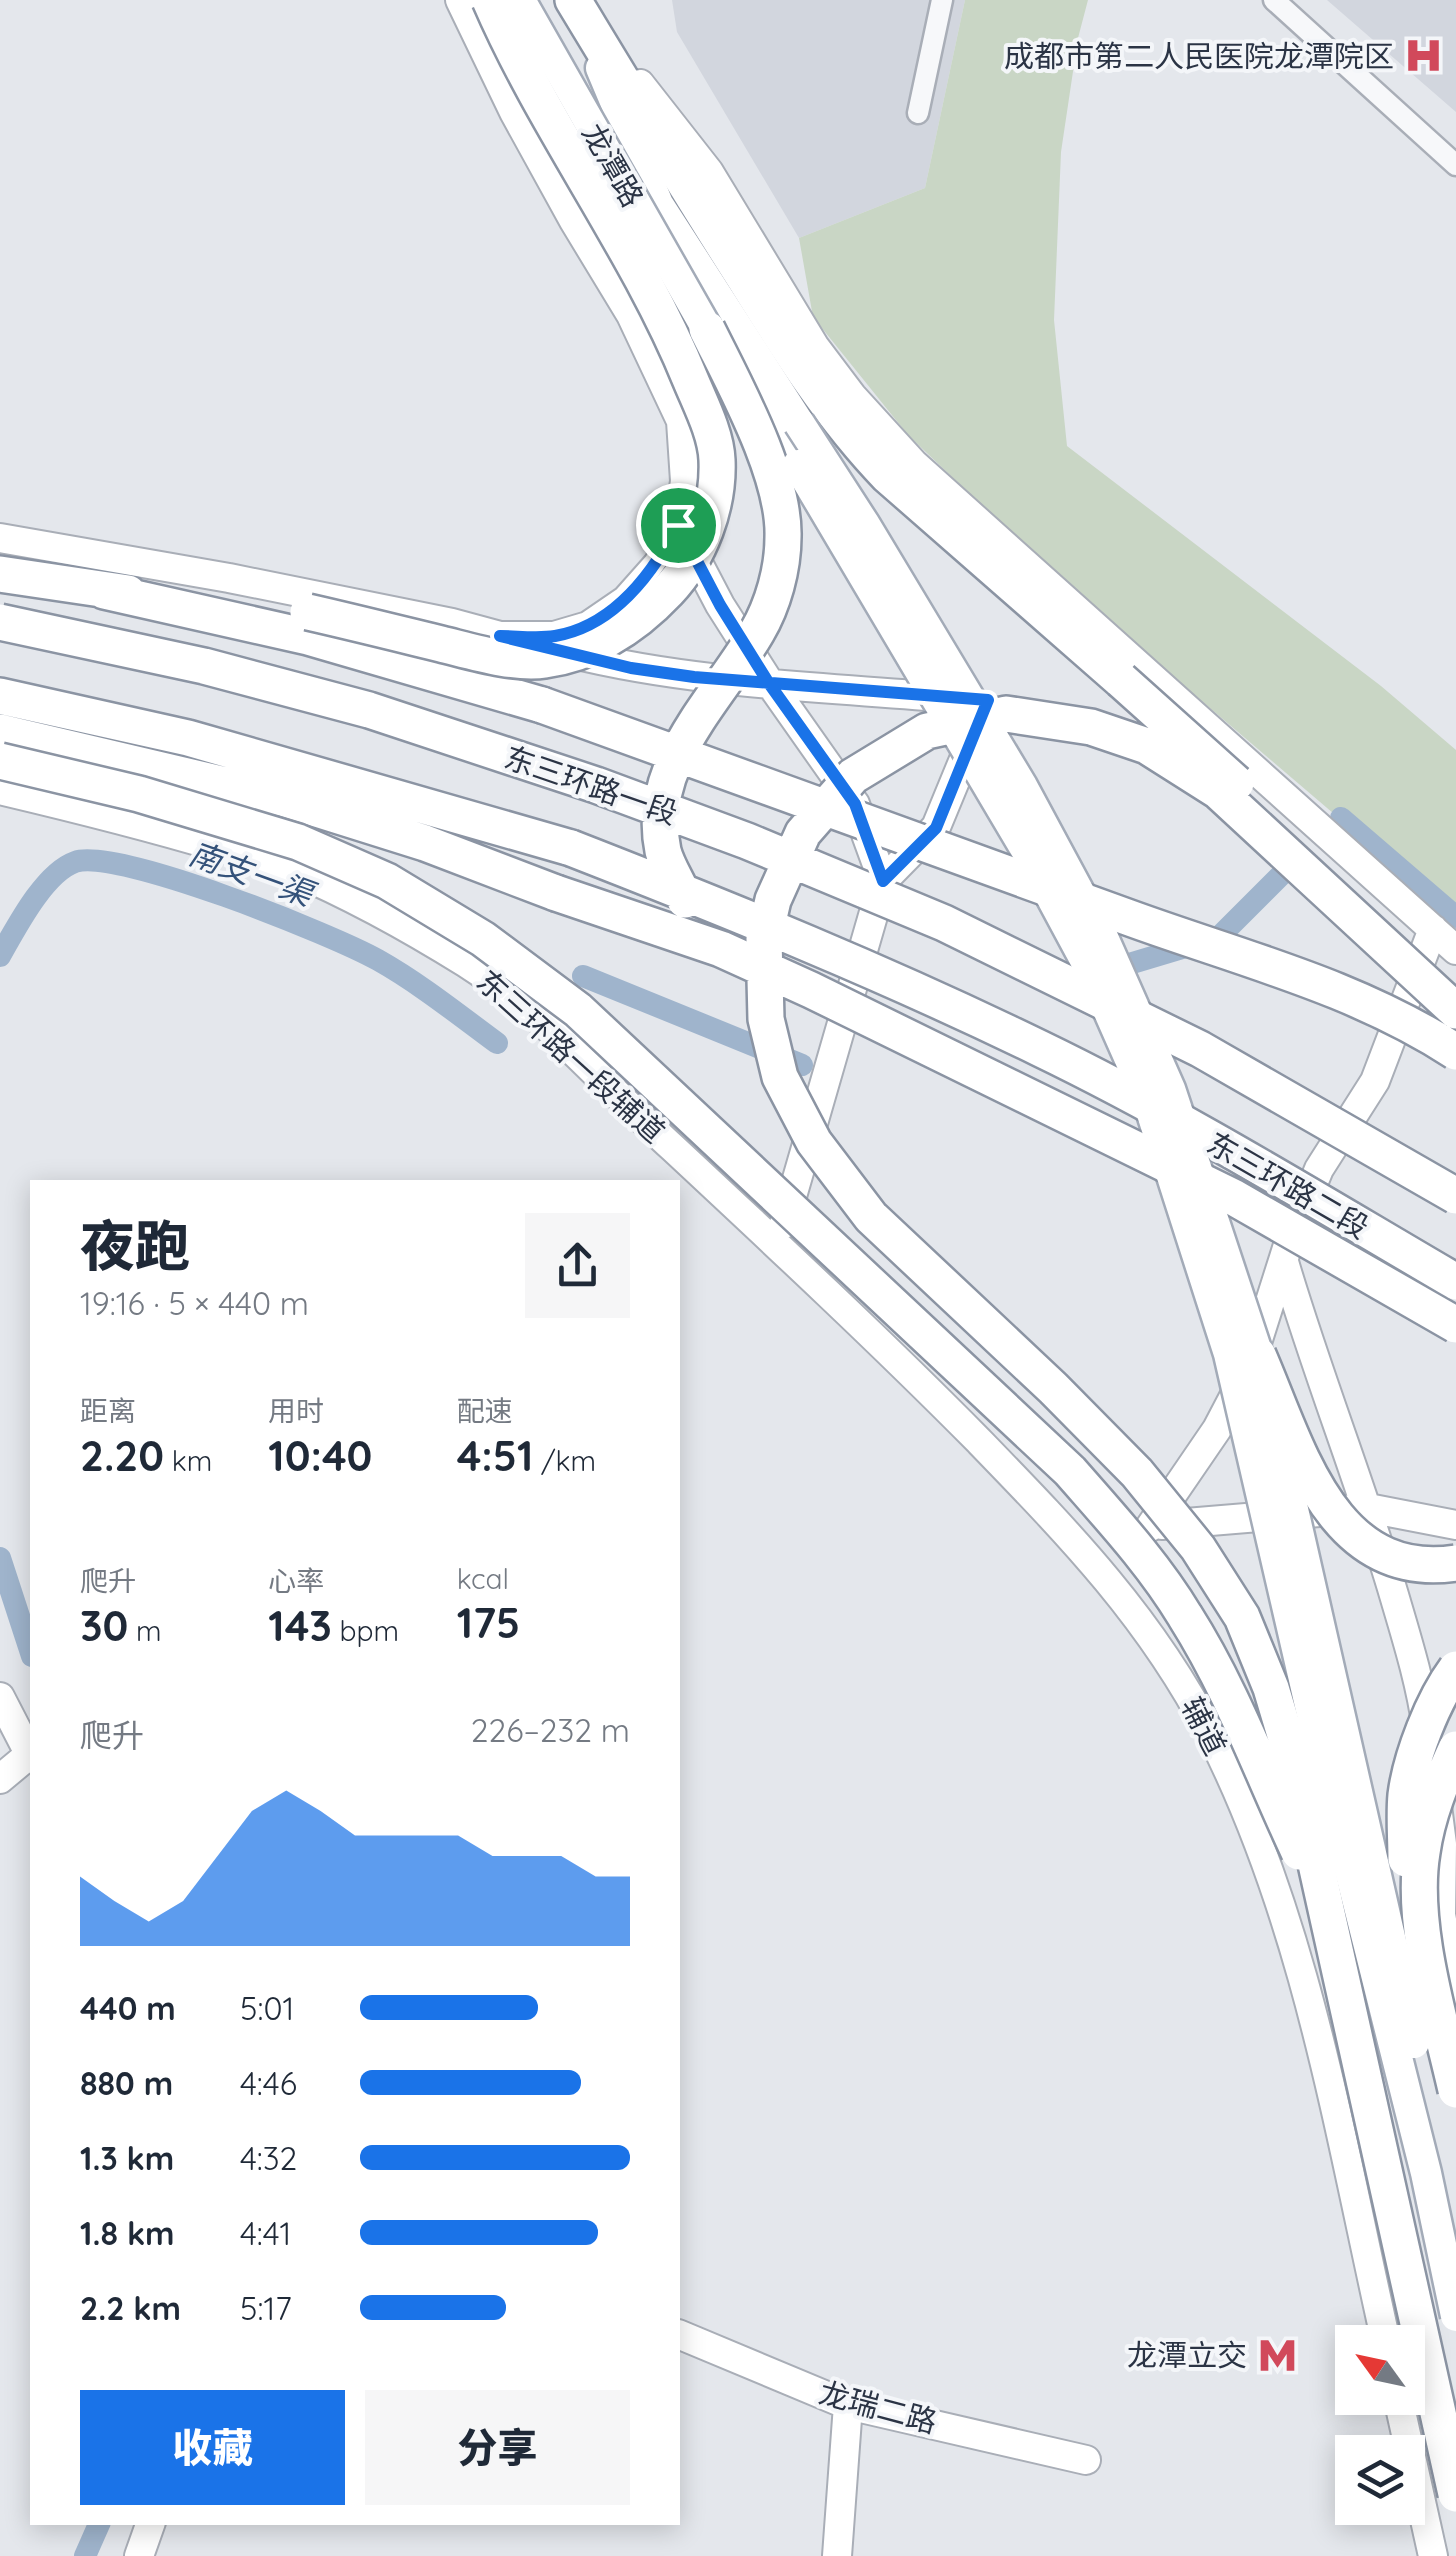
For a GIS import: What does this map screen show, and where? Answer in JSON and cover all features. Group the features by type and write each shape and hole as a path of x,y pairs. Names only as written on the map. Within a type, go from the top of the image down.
{"highway":[{"path":"0,574 104,590 308,612 487,655 543,661 606,641 644,616 679,579 701,541 716,499 718,457 708,421 677,345 600,202 511,50 490,0"},
{"path":"573,0 672,196 854,441 1456,981"},
{"path":"706,329 754,424 784,535 772,601 757,632 684,742 666,778 660,806 664,853 686,904 721,949"},
{"path":"104,590 308,637 542,704 1141,922 1296,974 1408,1021 1456,1052"},
{"name":"东三环路一段","path":"0,622 204,666 369,710 596,785 747,841 944,923 1200,1049 1456,1196"},
{"name":"东三环路二段","path":"0,696 188,738 571,848 802,938 1042,1049 1246,1160 1456,1282"},
{"path":"1456,1011 1218,791 1147,746 1091,727 1006,714 927,731 853,776 804,833 772,900 764,939 766,1019 780,1077 814,1142 870,1217 1053,1388 1138,1474 1198,1548 1242,1617 1271,1688 1294,1765 1456,2494"},
{"path":"0,732 285,799 425,843 721,949 1233,1197 1456,1325"},
{"path":"0,761 139,794 316,850 387,881 483,938 578,1010 1070,1471 1144,1555 1219,1675 1326,1909"},
{"path":"1258,1355 1324,1504 1371,1546 1402,1561 1434,1566 1456,1563"},
{"path":"1456,1669 1443,1687 1428,1722 1406,1793 1406,1861 1456,2090"},
{"path":"1422,1933 1421,1854 1438,1788 1456,1749"}],"main road":[{"path":"460,0 523,128 631,314 682,421 685,481 678,525 658,564 626,600 588,626 554,636 500,636"},
{"name":"龙潭路","path":"520,0 706,329 798,465 1025,848 1091,971 1146,1098 1230,1354 1327,1780 1426,2173 1456,2316"},
{"path":"573,0 709,172 815,347 852,396 914,464 1456,950"},
{"path":"672,196 1022,786 1101,933 1170,1090 1258,1355 1456,2226"},
{"path":"678,525 720,605 768,682 855,804 883,881"},
{"path":"0,538 229,578 452,623 631,668 988,700 1234,750"},
{"path":"778,1245 883,881 936,828 988,700"},
{"name":"东三环路一段辅道","path":"0,790 110,816 286,868 470,966 535,1019 778,1245"},
{"path":"1150,1526 1217,1429 1249,1368 1319,1169 1376,1081 1433,929"},
{"name":"辅道","path":"778,1245 1085,1550 1171,1664 1212,1736 1245,1810 1279,1903 1314,2018 1382,2325"},
{"path":"1284,1262 1368,1508 1424,1708 1442,1844 1441,1915 1456,1993"},
{"path":"1085,1550 1150,1526 1368,1508 1456,1524"},
{"path":"0,1697 30,1754"},
{"path":"0,1779 30,1757"},
{"path":"1442,1844 1456,1808"},
{"name":"龙瑞二路","path":"680,2335 848,2405 1086,2460"},
{"path":"838,2556 848,2405"},
{"path":"1402,2415 1433,2556"},
{"path":"139,2556 150,2525"}],"street":[{"path":"918,114 942,0"},
{"path":"1274,0 1456,164"}],"shaded area":[{"path":"672,0 965,0 925,188 799,238 677,32"},
{"name":"成都市第二人民医院龙潭院区","path":"1327,0 1456,0 1456,112"}],"green space":[{"path":"965,0 1088,0 1078,38 1061,152 1054,320 1067,446 1381,686 1456,750 1456,918 1061,581 908,435 813,317 799,238 925,188"}],"waterway":[{"name":"南支一渠","path":"1341,818 1456,917"},
{"name":"南支一渠","path":"0,956 32,903 64,868 75,862 98,861 133,867 225,896 354,948 409,979 497,1043"},
{"name":"南支一渠","path":"1109,970 1219,937 1281,875"},
{"name":"南支一渠","path":"583,976 802,1065"},
{"name":"南支一渠","path":"0,1558 30,1650"},
{"name":"南支一渠","path":"85,2556 99,2525"}],"place":[{"name":"成都市第二人民医院龙潭院区","path":"1424,56"},
{"name":"龙潭立交","path":"1277,2355"}],"route":[{"path":"678,525 658,564 626,600 588,626 554,636 500,636 631,668 694,677 768,682 988,700 936,828 883,881 855,804 768,682 720,605 678,525"}]}
